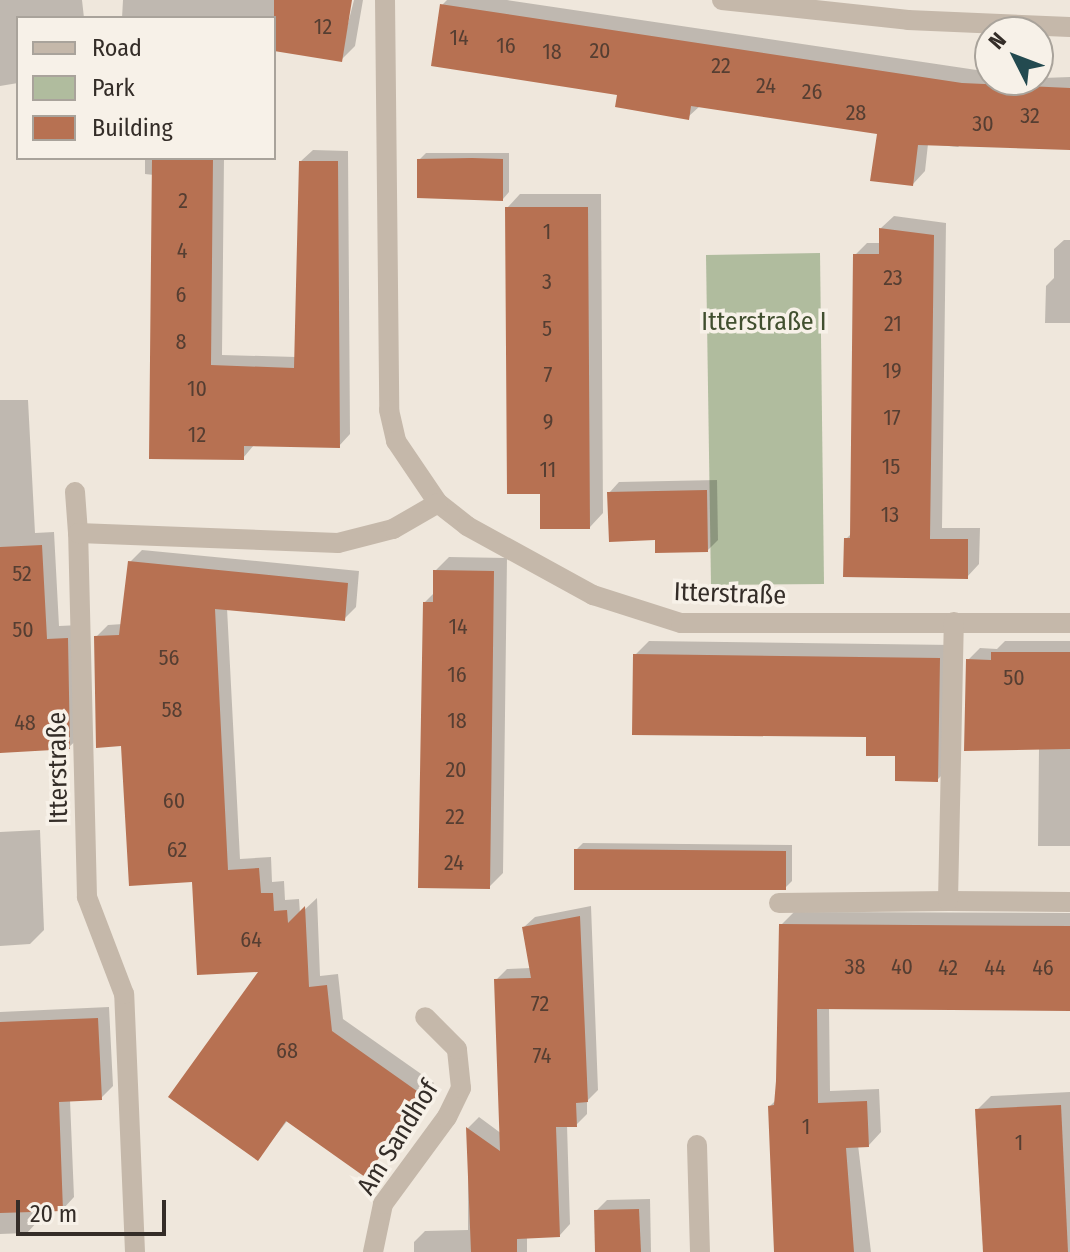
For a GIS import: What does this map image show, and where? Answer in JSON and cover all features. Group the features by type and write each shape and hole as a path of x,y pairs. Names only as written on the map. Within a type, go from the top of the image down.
{"street":[{"name":"Itterstraße","path":"385,0 389,410 396,441 438,503 467,526 593,595 681,623 1070,623"},
{"path":"722,0 908,20 1070,27"},
{"name":"Itterstraße","path":"75,492 87,897 124,994 135,1252"},
{"path":"78,533 338,543 393,529 438,503"},
{"path":"948,901 954,622"},
{"path":"779,903 1070,902"},
{"name":"Am Sandhof","path":"373,1252 383,1204 447,1117 461,1088 457,1049 425,1017"},
{"path":"697,1145 700,1252"}],"green space":[{"name":"Itterstraße I","path":"820,253 824,584 711,585 706,255"}],"building":[{"path":"274,0 352,0 342,62 276,51"},
{"path":"440,4 974,84 974,96 1054,96 1054,87 1070,88 1070,150 918,145 913,186 870,181 877,134 691,106 689,120 615,107 617,95 431,66"},
{"path":"417,159 503,159 503,201 417,198"},
{"path":"152,160 213,160 211,365 294,368 299,161 338,161 340,448 244,446 244,460 149,459"},
{"path":"505,207 588,207 590,529 540,529 540,494 507,494"},
{"path":"879,228 934,235 930,539 968,539 968,579 843,577 844,538 850,538 853,254 879,254"},
{"path":"707,490 708,552 655,553 655,540 609,542 607,492"},
{"path":"42,545 47,639 68,638 70,749 0,753 0,547"},
{"path":"128,561 348,583 345,621 215,609 228,870 259,868 261,893 273,893 274,911 287,910 288,923 305,906 309,987 327,985 332,1031 424,1096 365,1177 286,1121 258,1161 168,1097 258,972 197,975 192,882 129,886 121,746 96,748 94,636 119,635"},
{"path":"433,570 494,571 490,889 418,888 423,602 433,602"},
{"path":"991,652 1070,652 1070,749 964,751 966,659 991,660"},
{"path":"633,654 940,658 938,782 895,781 895,756 866,756 866,737 632,735"},
{"path":"574,849 786,851 786,890 574,890"},
{"path":"580,916 588,1102 576,1103 577,1127 556,1127 560,1237 517,1239 517,1252 471,1252 466,1127 500,1151 494,979 531,978 522,927"},
{"path":"779,924 1070,926 1070,1011 817,1009 818,1103 867,1101 869,1147 846,1148 854,1252 774,1252 768,1106 774,1105 776,1081"},
{"path":"98,1018 102,1100 59,1102 63,1211 0,1213 0,1022"},
{"path":"1061,1105 1068,1252 983,1252 975,1109"},
{"path":"639,1209 641,1252 595,1252 594,1210"}]}
